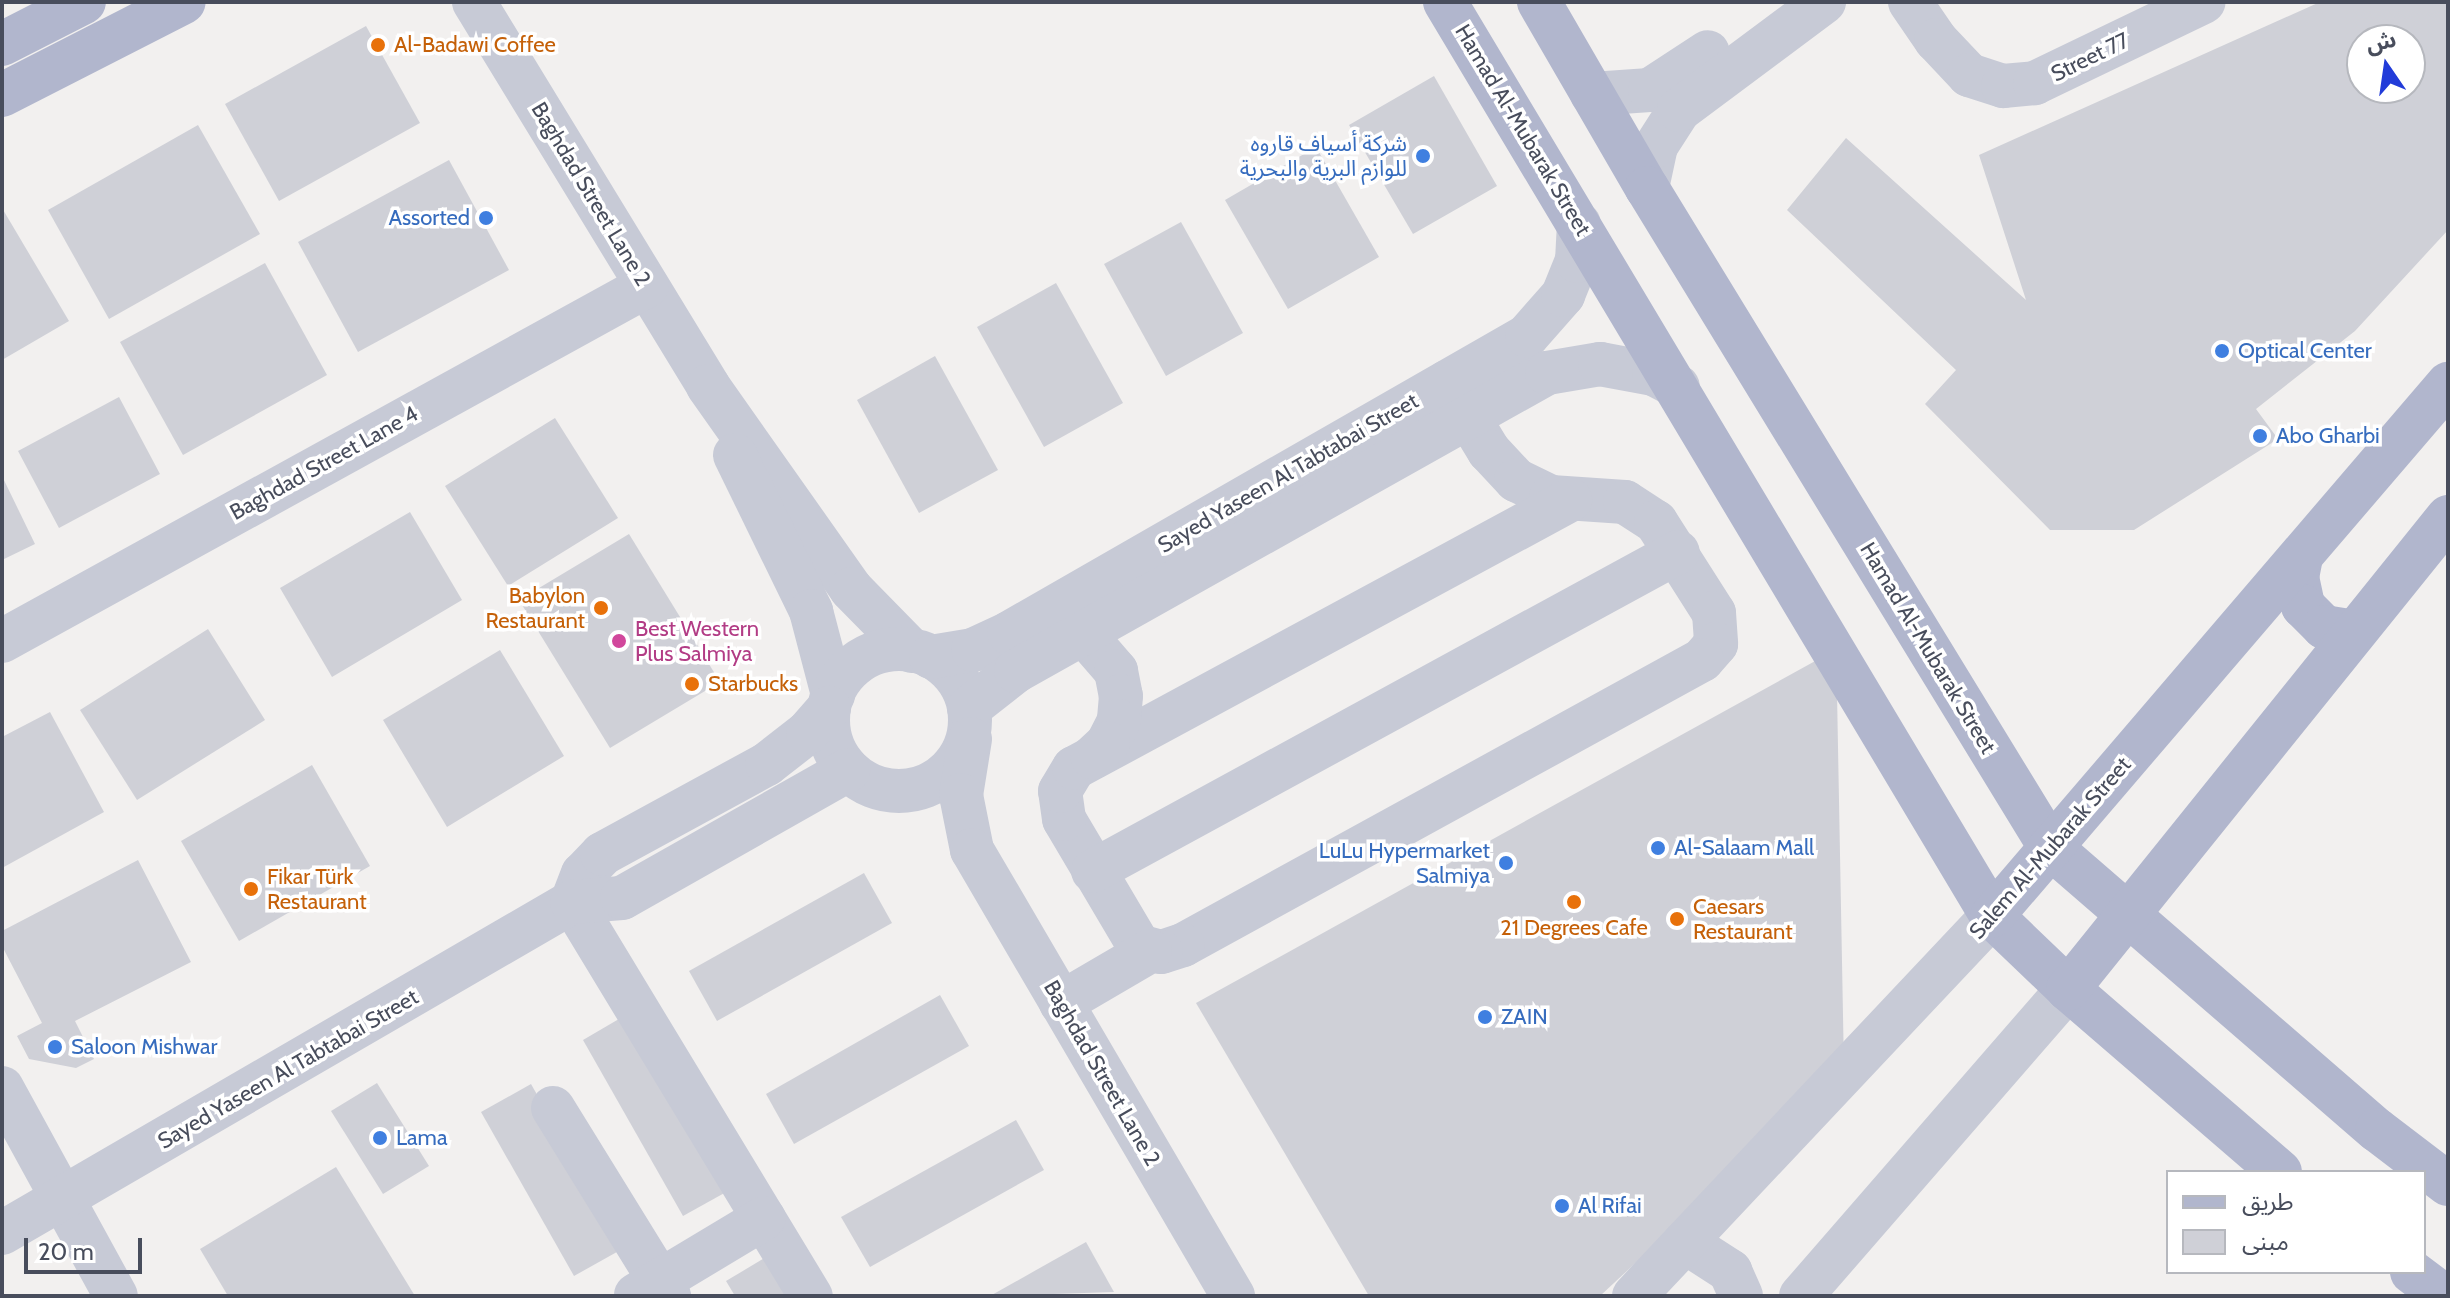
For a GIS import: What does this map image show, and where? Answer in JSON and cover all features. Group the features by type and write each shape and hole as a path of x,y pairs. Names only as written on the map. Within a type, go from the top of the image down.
{"main road":[{"path":"2,44 84,2"},
{"path":"2,95 184,2"},
{"name":"Hamad Al-Mubarak Street","path":"1445,2 1992,916 2068,989 2278,1170"},
{"name":"Hamad Al-Mubarak Street","path":"1539,2 1647,188 2050,847 2377,1130 2448,1184"},
{"name":"Salem Al-Mubarak Street","path":"1992,916 2300,562 2448,384"},
{"path":"2068,989 2448,517"},
{"path":"2300,562 2297,577 2303,606 2324,627 2354,632"},
{"path":"2415,1274 2444,1296"}],"street":[{"path":"1592,94 1631,95 1669,81 1773,2"},
{"path":"1647,188 1656,146 1679,110 1824,2"},
{"name":"Street 77","path":"1910,2 1936,40 1969,75 2003,86 2035,83 2203,2"},
{"name":"Baghdad Street Lane 2","path":"482,6 708,386 851,589 921,654"},
{"name":"Sayed Yaseen Al Tabtabai Street","path":"970,723 1001,680 1084,634 1457,401 1553,311 1577,261 1579,224"},
{"name":"Baghdad Street Lane 4","path":"2,641 647,286"},
{"name":"Sayed Yaseen Al Tabtabai Street","path":"921,654 973,650 1000,638 1457,401 1522,385 1573,366 1628,367 1678,387"},
{"name":"Baghdad Street Lane 2","path":"708,386 743,479 811,611 831,702"},
{"path":"1061,1003 1150,951 1183,945 1702,660 1716,644 1718,623 1678,552 1642,510 1607,498 1570,500 1516,480 1457,401"},
{"path":"1090,759 1570,500"},
{"path":"1093,871 1678,552"},
{"path":"1084,634 1116,671 1121,696 1119,721 1108,743 1065,779 1059,806 1131,937 1150,951"},
{"path":"873,654 921,654 956,678 970,723 949,771 934,782 896,791 862,781 848,770 829,730 831,702 842,678 873,654"},
{"path":"811,1296 572,902 583,874 602,854 767,764 831,702"},
{"name":"Baghdad Street Lane 2","path":"970,723 961,795 972,850 1233,1296"},
{"name":"Sayed Yaseen Al Tabtabai Street","path":"2,1233 63,1201 572,902 622,898 848,770"},
{"name":"Baghdad Street Lane 2","path":"896,791 972,850"},
{"name":"Salem Al-Mubarak Street","path":"1634,1296 1992,916"},
{"path":"1801,1296 2068,989"},
{"path":"2,1088 116,1296"},
{"path":"553,1108 654,1291 764,1218"},
{"path":"1685,1242 1730,1271 1741,1296"}],"building":[{"path":"2320,2 2448,2 2448,230 2355,331 2256,409 2278,439 2134,530 2050,530 1925,404 1956,370 1787,210 1846,138 2026,300 1979,155"},
{"path":"366,26 420,123 279,201 225,104"},
{"path":"1434,76 1497,186 1413,234 1349,125"},
{"path":"198,125 260,234 109,319 48,210"},
{"path":"1316,147 1379,257 1288,309 1225,200"},
{"path":"449,160 509,270 358,352 298,242"},
{"path":"2,208 69,321 2,360"},
{"path":"1181,222 1243,333 1166,376 1104,264"},
{"path":"265,263 327,375 183,455 120,342"},
{"path":"1056,283 1123,403 1044,447 977,327"},
{"path":"935,356 998,470 919,513 857,400"},
{"path":"119,397 160,474 59,528 18,451"},
{"path":"555,418 618,518 508,586 445,486"},
{"path":"2,476 35,544 2,560"},
{"path":"410,512 462,600 332,677 280,588"},
{"name":"Best Western Plus Salmiya","path":"629,534 720,682 610,748 519,600"},
{"path":"208,629 265,720 137,800 80,710"},
{"path":"500,650 564,756 447,827 383,720"},
{"name":"Al-Salaam Mall","path":"1817,660 1837,693 1844,1069 1600,1296 1369,1296 1196,1003"},
{"path":"50,712 104,812 2,868 2,737"},
{"path":"312,765 370,866 239,941 181,841"},
{"path":"138,860 191,962 75,1021 94,1059 76,1068 29,1059 17,1036 42,1023 2,946 2,931"},
{"path":"864,873 892,923 717,1021 689,971"},
{"path":"940,995 969,1046 794,1144 766,1094"},
{"path":"636,1009 737,1186 683,1216 583,1040"},
{"name":"Lama","path":"377,1083 429,1166 383,1194 331,1111"},
{"path":"531,1084 624,1248 574,1276 481,1112"},
{"path":"1016,1120 1044,1170 870,1267 841,1217"},
{"path":"336,1167 415,1296 228,1296 200,1249"},
{"path":"1086,1242 1114,1292 990,1296"},
{"path":"773,1253 799,1296 735,1296 726,1281"}],"place":[{"name":"Al-Badawi Coffee","path":"378,45"},
{"name":"شركة أسياف قاروه للوازم البرية والبحرية","path":"1423,156"},
{"name":"Assorted","path":"486,218"},
{"name":"Optical Center","path":"2222,351"},
{"name":"Abo Gharbi","path":"2260,436"},
{"name":"Babylon Restaurant","path":"601,608"},
{"name":"Best Western Plus Salmiya","path":"619,641"},
{"name":"Starbucks","path":"692,684"},
{"name":"Al-Salaam Mall","path":"1658,848"},
{"name":"LuLu Hypermarket Salmiya","path":"1506,863"},
{"name":"Fikar Türk Restaurant","path":"251,889"},
{"name":"21 Degrees Cafe","path":"1574,902"},
{"name":"Caesars Restaurant","path":"1677,919"},
{"name":"ZAIN","path":"1485,1017"},
{"name":"Saloon Mishwar","path":"55,1047"},
{"name":"Lama","path":"380,1138"},
{"name":"Al Rifai","path":"1562,1206"}]}
